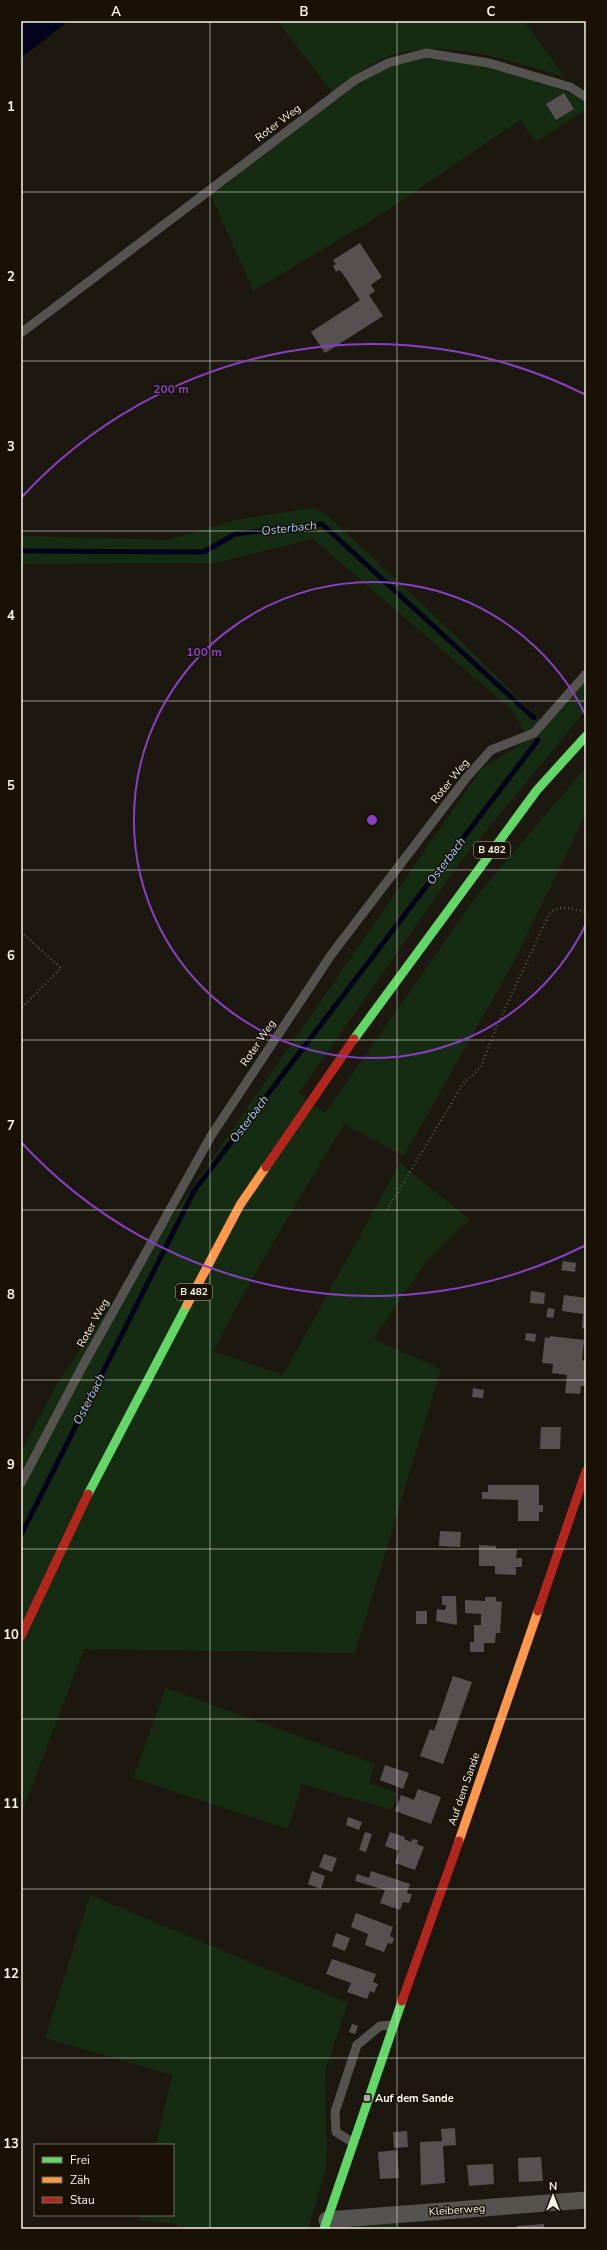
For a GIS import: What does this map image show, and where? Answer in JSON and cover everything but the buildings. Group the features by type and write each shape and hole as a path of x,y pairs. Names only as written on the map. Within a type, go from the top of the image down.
{"main road":[{"name":"B 482","path":"21,1636 76,1517 240,1205 336,1064 404,969 537,790 586,736"},
{"name":"Auf dem Sande","path":"326,2224 352,2142 482,1776 586,1471"}],"street":[{"name":"Kleiberweg","path":"326,2224 586,2200"}],"lane":[{"name":"Roter Weg","path":"21,332 356,80 388,62 426,53 490,63 570,87 586,97"},
{"name":"Roter Weg","path":"21,1483 81,1369 211,1136 331,954 467,777 491,750 534,733 586,674"},
{"path":"352,2142 336,2132 335,2112 357,2045 380,2026 393,2025"}],"path":[{"path":"387,1210 463,1084 481,1067 496,1028 549,914 554,909 562,908 586,912"},
{"path":"21,932 61,968 21,1009"}],"green space":[{"path":"277,21 524,21 565,77 501,59 458,50 414,50 392,55 376,62 332,92"},
{"path":"430,56 490,67 529,77 567,92 586,102 586,109 536,142 520,120 382,214 253,291 211,195 359,82 392,65"},
{"path":"313,508 326,514 454,634 546,726 586,681 586,710 459,864 299,1093 325,1113 475,898 586,767 586,813 517,956 404,1156 344,1124 262,1261 213,1351 283,1375 400,1163 469,1219 426,1262 373,1339 441,1369 355,1653 84,1649 21,1815 21,1452 58,1382 481,769 529,739 511,709 313,539 216,563 21,564 21,536 168,540 235,520"},
{"path":"166,1688 375,1764 369,1783 397,1793 392,1810 302,1784 288,1829 133,1778"},
{"path":"90,1895 348,2003 325,2071 327,2165 308,2229 178,2229 177,2224 139,2220 140,2216 174,2216 174,2144 156,2144 172,2075 45,2038"},
{"path":"399,2223 399,2229 331,2229 331,2228"}],"water":[{"path":"21,21 68,21 21,58"}],"waterway":[{"name":"Osterbach","path":"21,551 204,552 235,534 322,524 534,718"},
{"name":"Osterbach","path":"21,1535 194,1191 538,740"}],"traffic: fast":[{"path":"354,1039 537,790 586,736"},
{"path":"88,1494 187,1305"},
{"path":"324,2229 402,2001"}],"traffic: slow":[{"path":"187,1305 240,1205 266,1167"},
{"path":"459,1841 538,1611"}],"traffic: jam":[{"path":"266,1167 354,1039"},
{"path":"538,1611 586,1471"},
{"path":"21,1636 88,1494"},
{"path":"402,2001 459,1841"}],"place":[{"name":"Auf dem Sande","path":"367,2098"}]}
